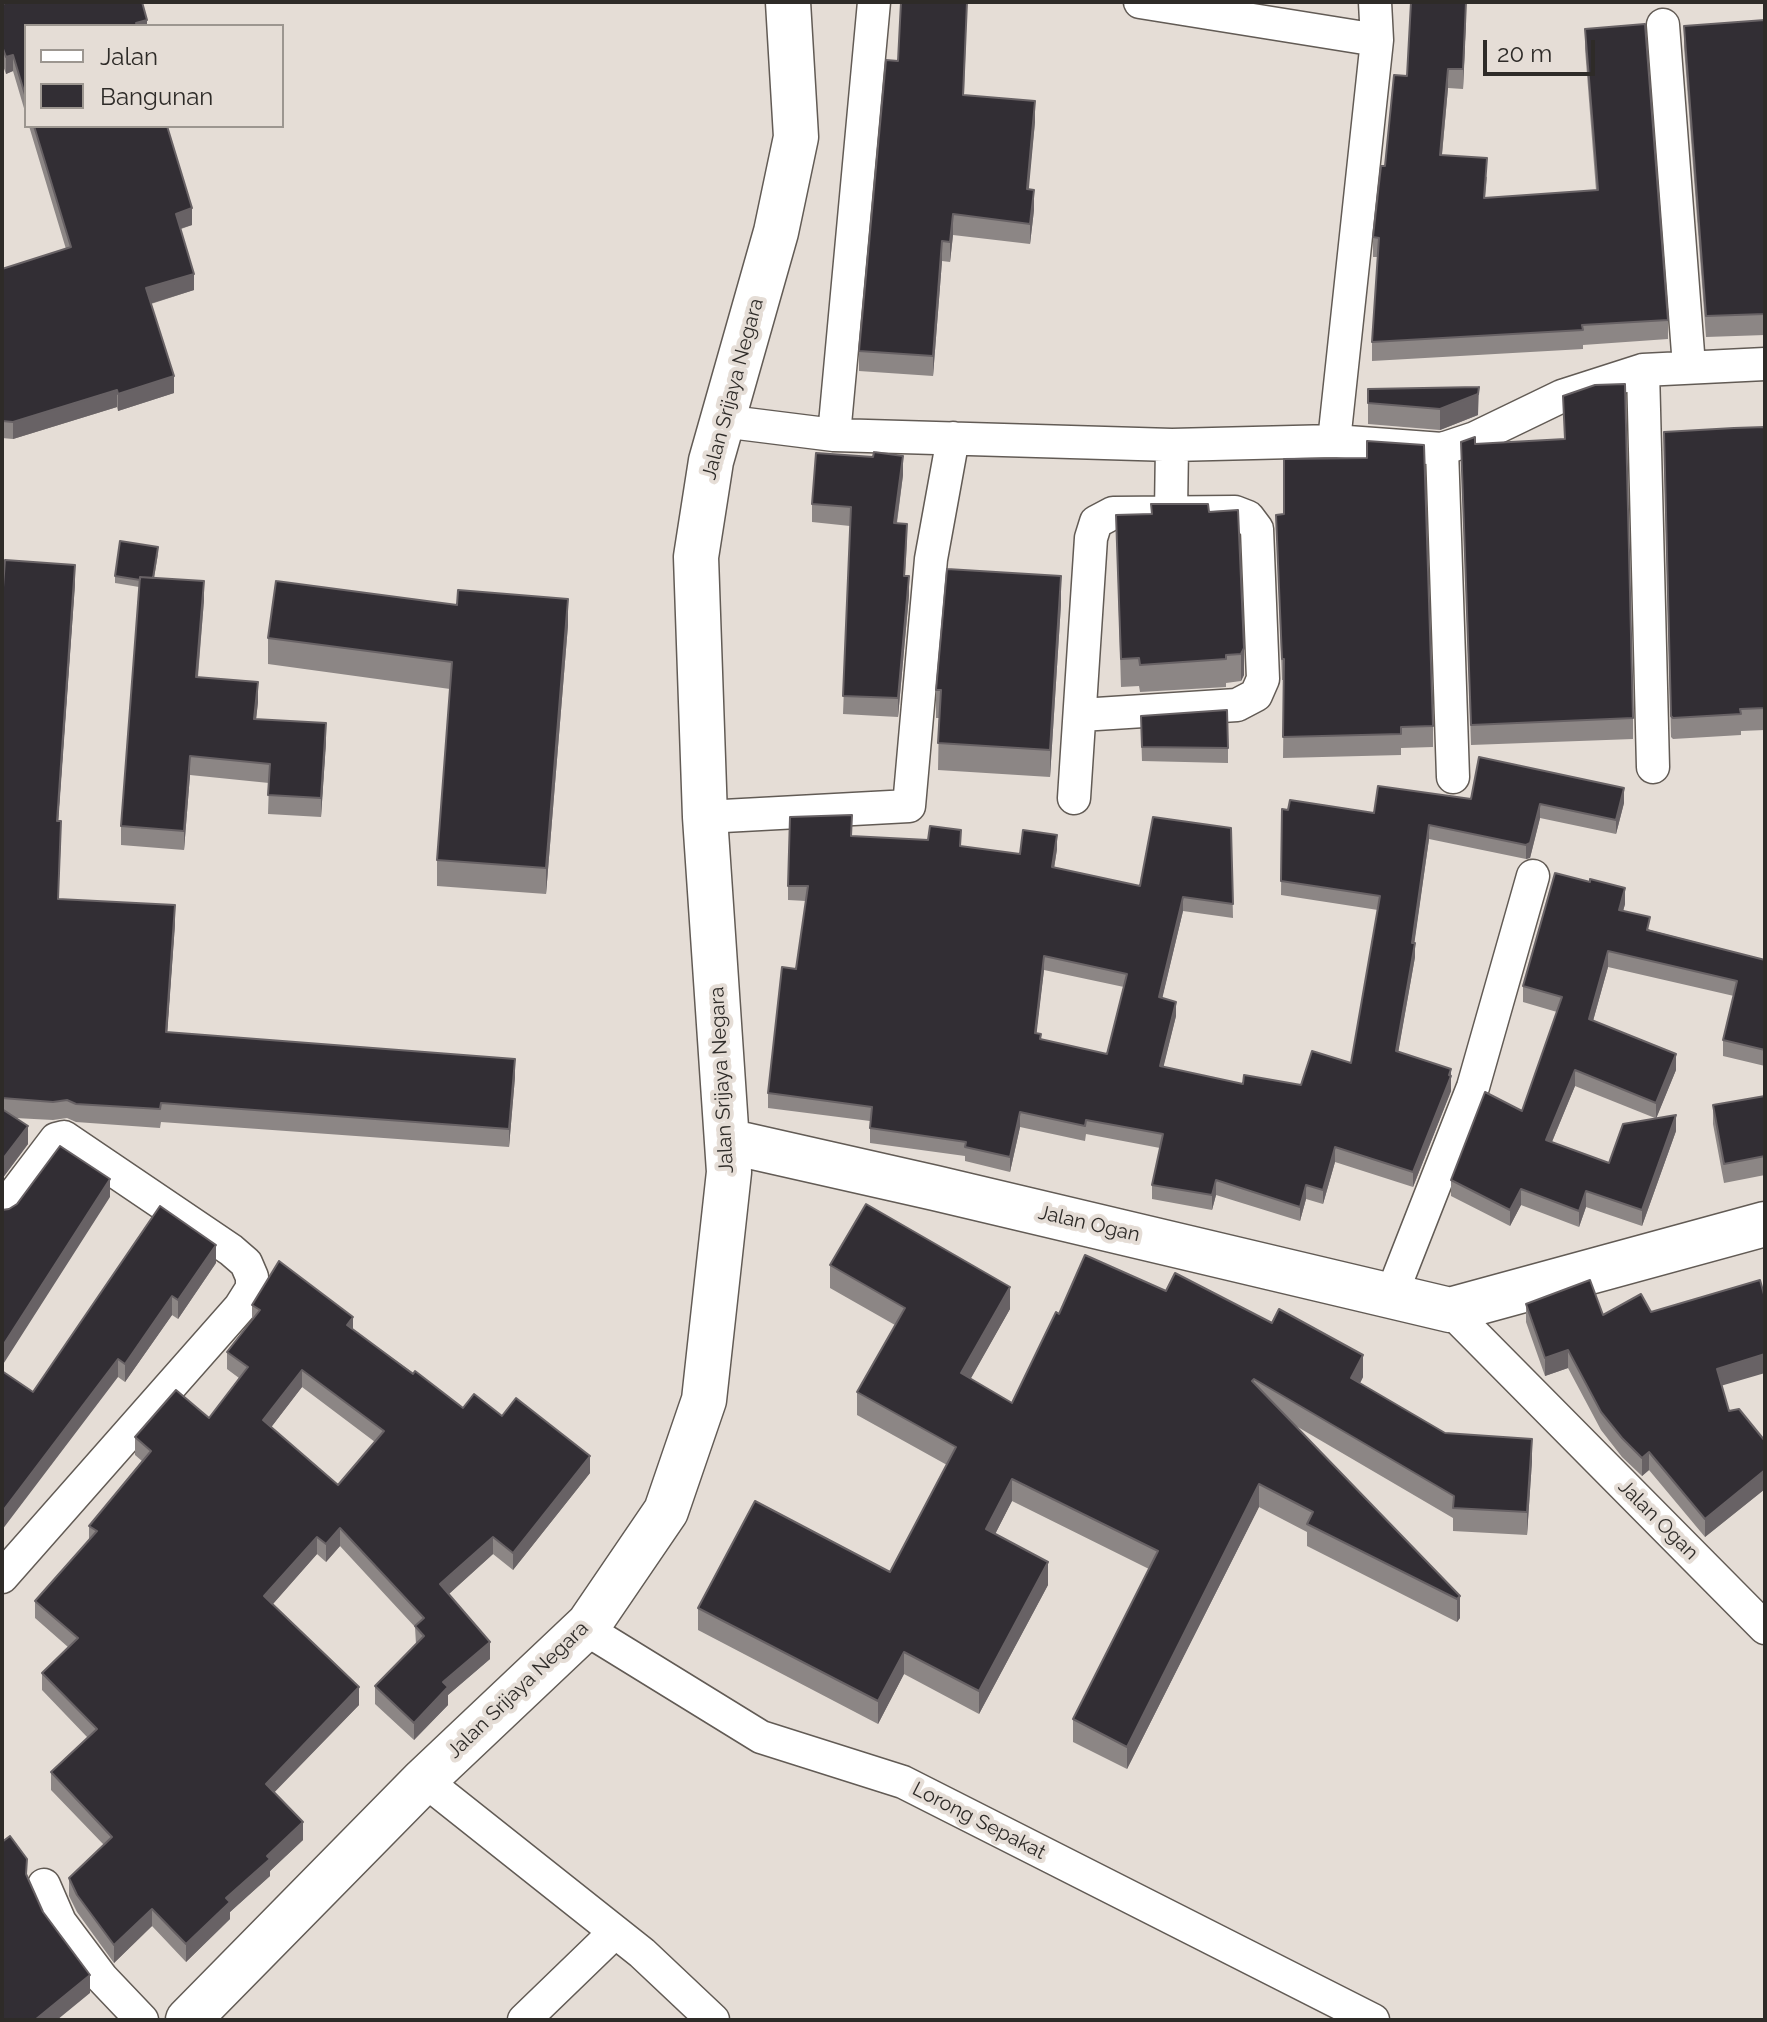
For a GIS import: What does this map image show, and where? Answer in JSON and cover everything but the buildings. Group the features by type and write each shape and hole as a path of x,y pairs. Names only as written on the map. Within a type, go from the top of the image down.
{"main road":[{"name":"Jalan Srijaya Negara","path":"188,2020 424,1780 584,1628 666,1511 704,1400 729,1172 705,817 696,557 711,461 776,232 796,137 788,2"},
{"name":"Jalan Ogan","path":"727,1141 1450,1310 1765,1224"}],"street":[{"path":"834,435 874,2"},
{"path":"1140,2 1377,40"},
{"path":"1334,441 1377,40 1375,2"},
{"path":"1663,25 1689,366"},
{"path":"722,421 834,435 1172,445 1334,441 1442,449 1475,438 1562,396 1643,370 1765,364"},
{"path":"1643,370 1653,767"},
{"path":"705,817 909,806 931,559 953,438"},
{"path":"1171,512 1172,445"},
{"path":"1442,449 1453,777"},
{"path":"1074,798 1091,538 1096,522 1113,513 1235,512 1248,517 1257,529 1263,679 1256,695 1237,705 1081,715"},
{"path":"1391,1296 1473,1087 1533,876"},
{"path":"2,1210 56,1139 64,1137 231,1250 246,1263 252,1277 252,1288 240,1307 2,1577"},
{"name":"Jalan Ogan","path":"1450,1310 1765,1628"},
{"name":"Lorong Sepakat","path":"584,1628 761,1737 903,1782 1373,2020"},
{"path":"424,1780 642,1953 713,2020"},
{"path":"44,1885 60,1922 102,1978 142,2020"},
{"path":"524,2020 615,1932"}]}
